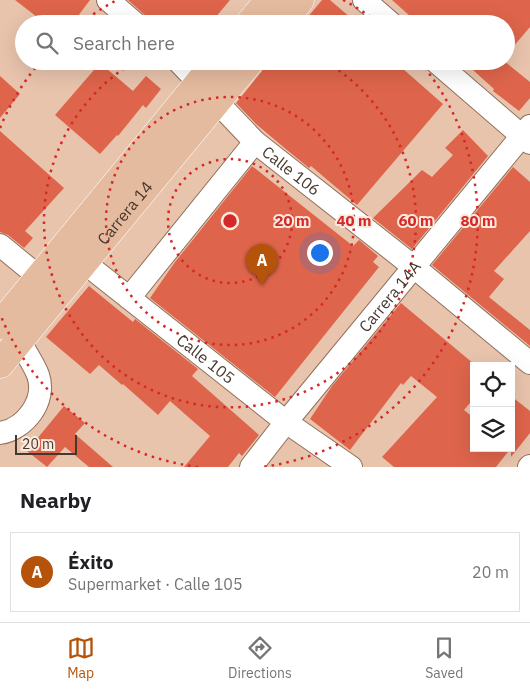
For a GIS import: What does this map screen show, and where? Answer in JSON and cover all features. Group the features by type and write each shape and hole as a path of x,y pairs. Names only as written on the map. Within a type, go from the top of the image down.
{"main road":[{"path":"256,15 269,0"},
{"path":"288,15 300,0"},
{"name":"Carrera 14","path":"208,92 214,70"},
{"name":"Carrera 14","path":"10,333 208,92 238,70"},
{"name":"Carrera 14","path":"0,364 10,333 39,277 74,254"}],"street":[{"path":"108,0 126,15"},
{"path":"364,0 382,15"},
{"name":"Calle 106","path":"187,70 255,142 414,267 530,363"},
{"path":"446,70 527,135"},
{"name":"Carrera 14A","path":"252,467 286,422 414,267 527,135"},
{"path":"129,298 255,142"},
{"path":"0,245 39,277"},
{"name":"Calle 105","path":"74,254 286,422 351,467"},
{"path":"0,433 7,432 27,420 39,398 38,376 10,333"}],"building":[{"path":"15,0 90,0 79,15 34,15"},
{"path":"128,0 230,0 218,15 145,15"},
{"path":"322,0 330,0 348,15 310,15"},
{"path":"392,0 530,0 530,27 515,44 515,15 409,15"},
{"path":"94,70 108,70 133,91 146,76 161,89 146,108 143,105 118,136 100,154 55,115"},
{"path":"404,70 443,104 357,205 311,166 309,168 256,124 236,103 262,71"},
{"path":"473,70 515,70 530,82 530,98 519,111 493,91 494,89"},
{"path":"0,76 20,94 0,118"},
{"path":"463,130 488,156 412,249 373,218 422,170 432,177 453,155 445,148"},
{"path":"0,131 64,188 25,231 33,238 24,248 8,235 0,232"},
{"path":"252,166 353,246 359,240 378,256 373,262 379,267 275,397 150,298 175,262"},
{"path":"513,167 530,182 530,231 494,271 504,279 489,297 530,330 530,346 432,265"},
{"path":"89,286 133,322 135,319 198,369 192,376 259,435 242,456 239,453 228,467 184,467 210,436 170,401 158,415 99,365 90,374 46,337"},
{"path":"401,303 472,362 470,362 470,403 464,410 470,415 470,452 508,452 496,467 394,467 382,457 437,397 411,376 403,385 401,383 350,450 310,419 332,386"},
{"path":"515,399 530,411 530,433 515,452"},
{"path":"64,406 85,423 75,434 113,467 89,467 65,447 47,467 27,451"}],"place":[{"name":"Éxito","path":"262,285"}]}
